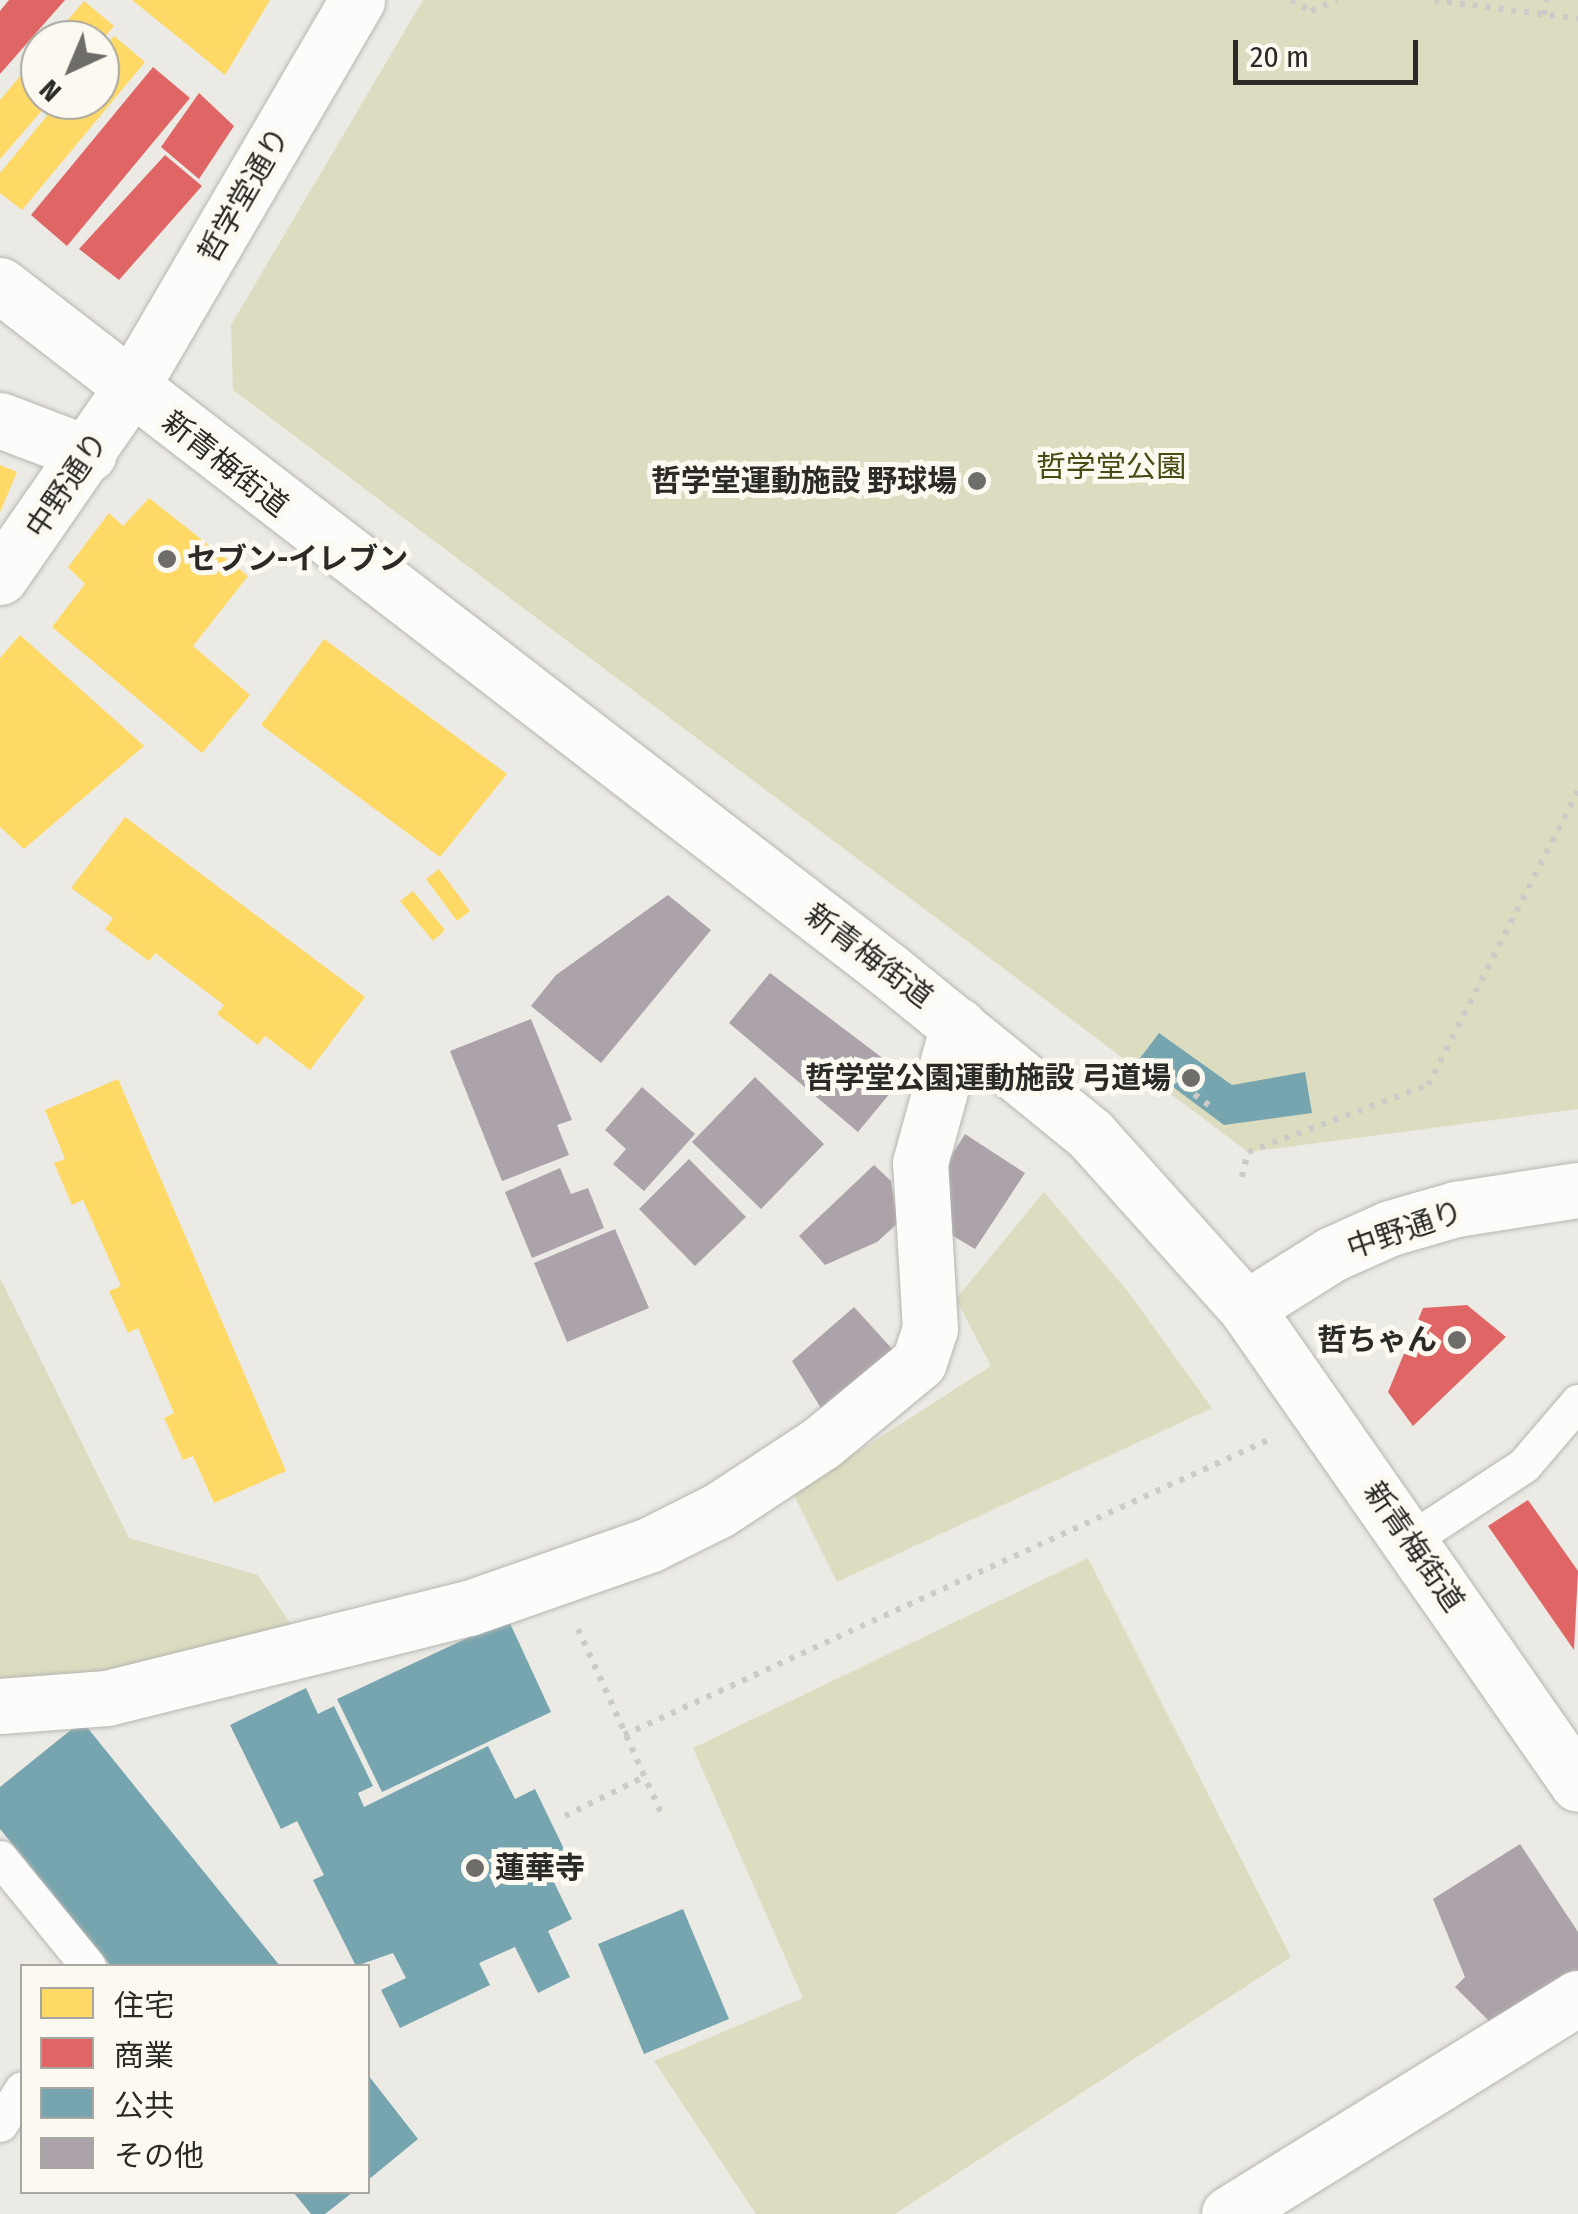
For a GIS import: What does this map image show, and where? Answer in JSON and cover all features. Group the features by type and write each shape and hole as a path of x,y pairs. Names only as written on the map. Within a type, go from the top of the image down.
{"main road":[{"name":"哲学堂通り","path":"130,390 357,0"},
{"name":"新青梅街道","path":"0,285 130,390 958,1025 1090,1134 1246,1308 1573,1766"},
{"name":"中野通り","path":"0,578 130,390"},
{"path":"0,420 89,454"},
{"path":"0,1706 107,1698 275,1661 556,1578 649,1546 719,1510 821,1443 919,1362 930,1329 920,1163 958,1025"},
{"name":"中野通り","path":"1246,1308 1332,1254 1390,1228 1456,1209 1578,1190"},
{"path":"1230,2214 1578,1998"}],"lane":[{"path":"1410,1540 1524,1464 1578,1402"},
{"path":"0,1858 86,1964"},
{"path":"0,2124 20,2091"}],"path":[{"path":"1291,0 1311,11 1331,1"},
{"path":"1434,0 1578,18"},
{"path":"1544,15 1547,0"},
{"path":"1242,1177 1248,1152 1428,1086 1578,791"},
{"path":"1164,1071 1210,1106"},
{"path":"624,1735 1269,1440"},
{"path":"556,1578 662,1815"},
{"path":"565,1816 644,1777"}],"green space":[{"name":"哲学堂運動施設 野球場","path":"423,0 1578,0 1578,1109 1248,1152 233,390 231,325"},
{"path":"1044,1192 1129,1293 1212,1408 837,1582 793,1493 991,1366 956,1299"},
{"path":"0,1278 129,1538 258,1575 295,1631 137,1666 0,1686"},
{"path":"1088,1558 1291,1957 895,2214 756,2214 654,2061 803,1998 693,1748"}],"building: 住宅":[{"path":"132,0 270,0 225,75"},
{"path":"84,1 107,20 68,20"},
{"path":"120,41 145,62 120,92"},
{"path":"20,76 20,120 34,120 0,159 0,100"},
{"path":"44,120 97,120 22,210 0,193 0,173"},
{"path":"0,465 17,472 0,512"},
{"path":"149,498 248,576 193,646 250,695 202,753 52,627 85,584 68,567 109,513 123,526"},
{"path":"20,635 144,746 24,849 0,827 0,658"},
{"path":"324,639 507,774 440,857 261,725"},
{"path":"125,817 365,997 310,1070 265,1036 258,1045 217,1014 224,1005 155,953 149,961 105,929 113,918 71,888"},
{"path":"439,869 470,911 457,921 426,879"},
{"path":"413,891 445,930 433,941 400,901"},
{"path":"118,1079 286,1471 214,1503 193,1456 183,1460 164,1418 174,1413 138,1328 128,1333 109,1291 121,1286 83,1200 72,1205 54,1163 65,1159 45,1110"}],"building: 商業":[{"path":"9,0 65,0 47,20 20,20 20,51 0,74 0,11"},
{"path":"153,67 190,98 67,246 31,215 109,120 120,120 120,107"},
{"path":"199,93 234,126 199,179 161,147"},
{"path":"165,155 202,186 119,280 79,249"},
{"path":"1467,1305 1506,1337 1413,1426 1388,1392 1423,1308"},
{"path":"1528,1500 1578,1571 1574,1650 1488,1526"}],"building: 公共":[{"name":"哲学堂公園運動施設 弓道場","path":"1159,1033 1232,1085 1305,1072 1312,1113 1224,1125 1138,1061"},
{"path":"508,1619 551,1712 382,1792 337,1699"},
{"path":"306,1688 318,1714 334,1706 373,1786 358,1793 364,1807 488,1746 515,1799 535,1789 565,1851 544,1862 572,1919 548,1931 570,1977 538,1993 515,1947 479,1963 490,1985 400,2028 381,1990 406,1978 393,1953 355,1964 313,1880 324,1875 297,1821 281,1829 230,1725"},
{"path":"82,1721 278,1964 109,1964 0,1829 0,1787"},
{"path":"683,1909 729,2019 644,2054 598,1944"},
{"path":"370,2078 418,2139 370,2178"},
{"path":"295,2194 350,2194 325,2214 311,2214"}],"building: その他":[{"path":"668,895 711,930 601,1063 531,1006 556,975"},
{"path":"770,973 905,1075 858,1132 729,1023"},
{"path":"531,1019 572,1120 557,1125 569,1155 502,1181 450,1051"},
{"path":"755,1077 824,1144 761,1209 692,1142"},
{"path":"642,1087 695,1134 644,1191 613,1164 626,1149 605,1130"},
{"path":"965,1134 1025,1173 975,1249 938,1227 938,1177"},
{"path":"689,1159 746,1217 695,1266 639,1209"},
{"path":"874,1165 891,1181 898,1223 877,1242 825,1265 799,1236"},
{"path":"560,1168 571,1194 588,1188 604,1228 532,1258 505,1192"},
{"path":"615,1229 649,1308 567,1342 534,1263"},
{"path":"854,1307 895,1352 824,1413 792,1361"},
{"path":"1520,1844 1578,1932 1578,1976 1494,2026 1455,1987 1465,1977 1433,1899"}],"place":[{"name":"哲学堂運動施設 野球場","path":"977,481"},
{"name":"セブン-イレブン","path":"167,559"},
{"name":"哲学堂公園運動施設 弓道場","path":"1191,1078"},
{"name":"哲ちゃん","path":"1457,1340"},
{"name":"蓮華寺","path":"475,1868"}],"park label":[{"name":"哲学堂公園","path":"1111,467"}]}
